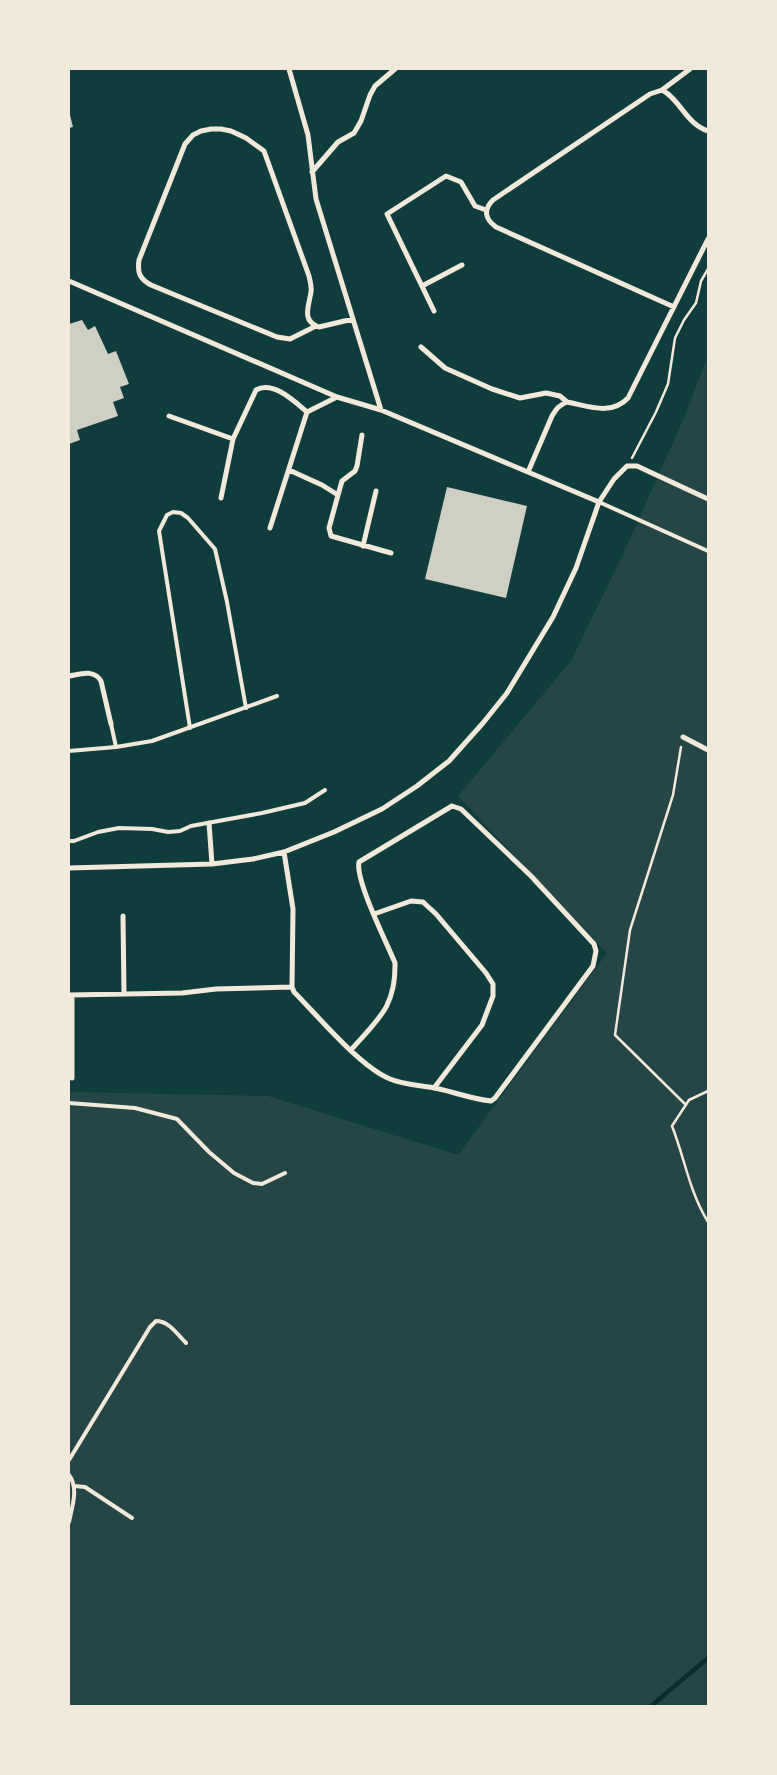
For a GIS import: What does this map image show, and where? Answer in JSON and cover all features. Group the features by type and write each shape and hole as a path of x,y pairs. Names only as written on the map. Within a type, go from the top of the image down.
{"street":[{"path":"289,69 308,135 316,200 381,410"},
{"path":"312,172 338,142 354,133 375,86 394,69"},
{"path":"674,307 496,227 490,223 486,210 493,200 650,94 662,90 690,69"},
{"path":"662,90 669,94 693,123 708,131"},
{"path":"316,326 290,339 277,337 151,284 140,276 138,267 140,260 185,144 193,135 211,129 230,131 246,138 264,151 309,276 311,292 307,315 310,322 316,326 319,328 353,319"},
{"path":"434,311 387,214 446,176 461,182 475,206 486,210"},
{"path":"421,346 445,368 492,390 520,398 546,393 560,396 567,402 604,409 621,406 628,398 708,239"},
{"path":"422,286 462,265"},
{"path":"69,281 337,397 381,410 599,502"},
{"path":"221,498 233,439 256,390 268,387 286,394 307,412"},
{"path":"270,528 307,412 337,397"},
{"path":"528,472 556,408 567,402"},
{"path":"169,416 233,439"},
{"path":"362,435 357,466 355,471 342,481 329,532 331,536 391,553"},
{"path":"69,868 212,864 253,859 284,852 334,832 382,809 449,761 507,693 553,617 576,568 599,502 614,480 627,466 637,466 708,499"},
{"path":"289,470 322,484 338,495"},
{"path":"364,546 376,491"},
{"path":"69,676 90,672 98,675 111,724"},
{"path":"683,737 708,750"},
{"path":"284,852 293,909 292,987 294,992 352,1050 373,1070 392,1080 491,1101 593,966 596,951 594,944 531,876 461,809 452,806 359,862 358,868 374,914 395,963 395,980 392,996 386,1010 352,1050"},
{"path":"209,823 212,864"},
{"path":"374,914 411,902 423,902 436,914 486,973 493,984 492,996 482,1024 434,1088"},
{"path":"123,916 124,994"},
{"path":"72,1078 70,995 182,993 216,989 292,987"}],"lane":[{"path":"599,502 708,551"},
{"path":"190,728 158,531 167,515 173,512 181,513 188,518 215,549 227,602 246,708"},
{"path":"69,751 152,741 277,696"},
{"path":"111,724 116,746"},
{"path":"69,841 98,832 120,828 152,828 168,832 180,831 191,826 305,803 326,790"},
{"path":"69,1104 135,1108 177,1119 215,1157 234,1173 253,1183 262,1184 285,1173"},
{"path":"69,1460 150,1326 156,1321 163,1321 172,1327 186,1343"},
{"path":"69,1475 74,1486 69,1522"},
{"path":"74,1486 85,1487 132,1518"}],"path":[{"path":"627,466 656,412 668,384 675,338 684,320 696,304 701,281 708,270"},
{"path":"683,737 673,795 630,930 615,1035 686,1105"},
{"path":"708,1091 688,1100 672,1126 680,1145 690,1187 708,1222"}],"shaded area":[{"path":"708,356 708,1706 69,1706 69,1092 268,1096 458,1155 607,953 458,796 571,661 625,550 683,420"}],"building":[{"path":"69,111 73,127 69,128"},
{"path":"82,320 88,330 95,326 108,354 116,351 129,384 120,387 124,398 113,402 118,416 77,430 80,440 69,444 69,324"},
{"path":"447,487 527,506 506,598 425,579"}],"waterway":[{"path":"651,1706 708,1658"}]}
